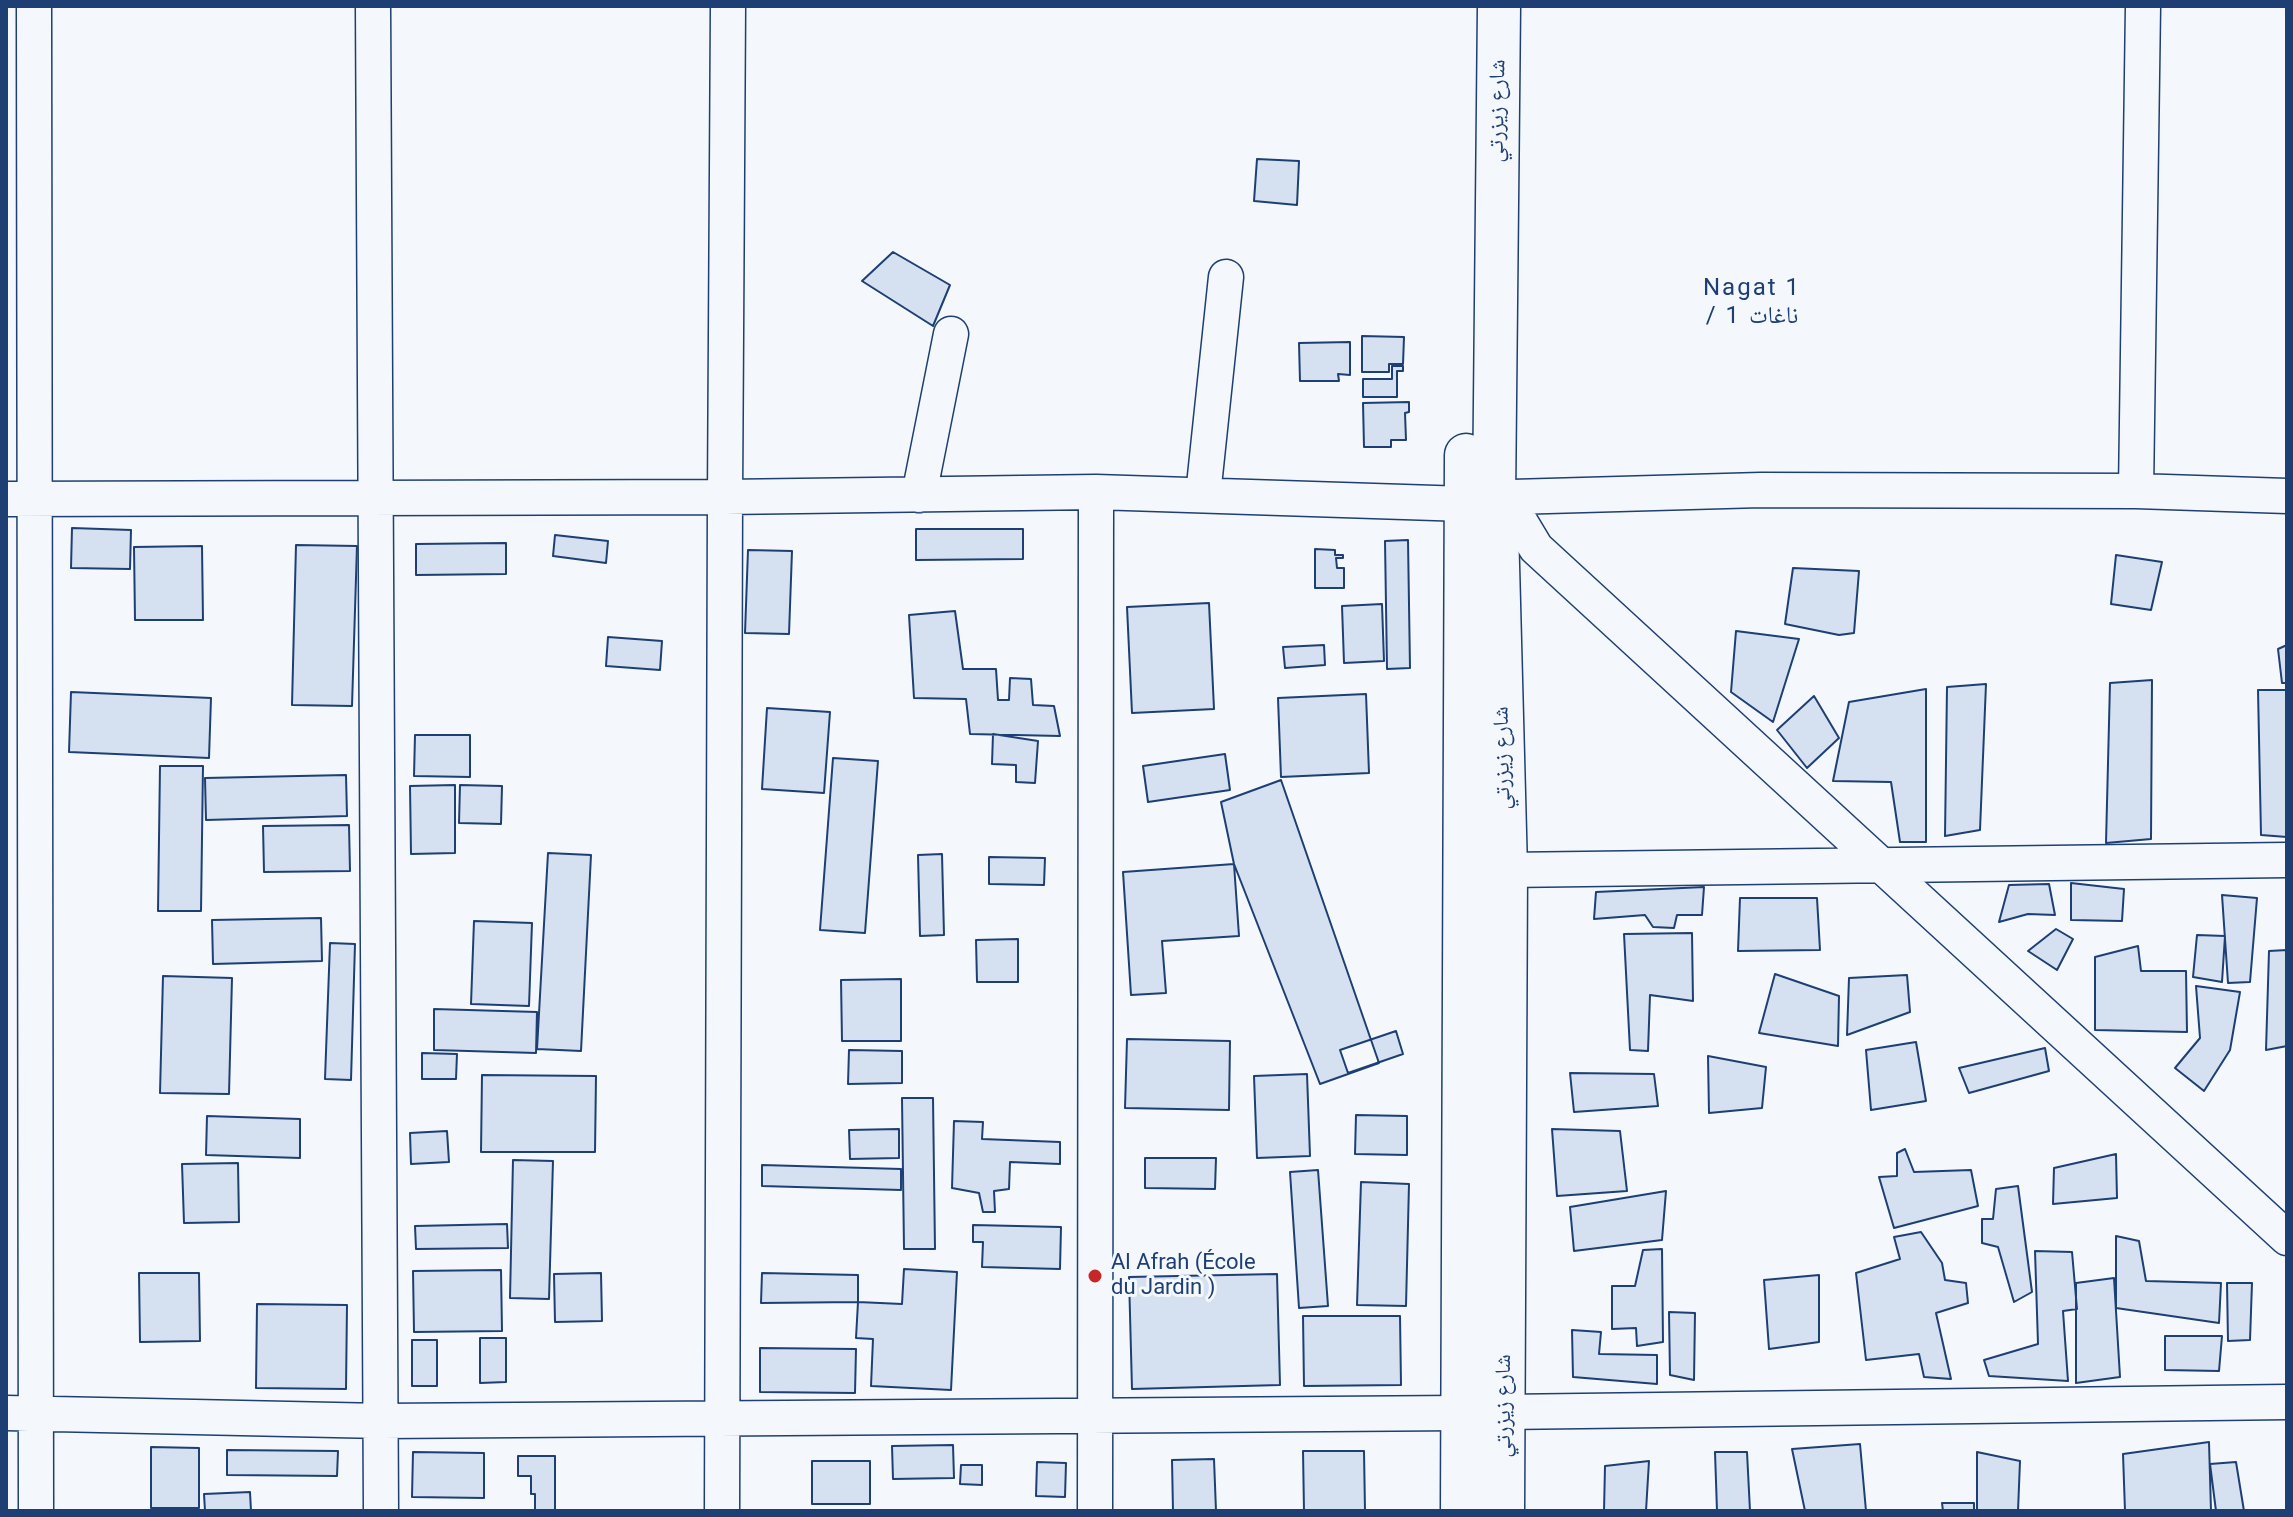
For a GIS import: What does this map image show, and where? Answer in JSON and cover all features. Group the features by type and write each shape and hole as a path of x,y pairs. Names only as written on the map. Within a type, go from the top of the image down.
{"street":[{"path":"34,6 20,499 21,1413 36,1511"},
{"path":"373,6 381,1511"},
{"path":"722,1511 728,6"},
{"name":"شارع زيزرتي","path":"1472,6 1491,500 1497,527 1506,870 1503,1511"},
{"name":"شارع زيزرتي","path":"1462,1511 1461,1413 1491,500 1499,6"},
{"path":"2136,491 2143,6"},
{"path":"1203,495 1226,277"},
{"path":"919,495 951,334"},
{"path":"20,499 725,497 1096,492 1491,500 1761,490 2136,491 2287,496"},
{"path":"1095,1511 1096,492"},
{"path":"1491,500 1518,518 1536,548 2287,1238"},
{"path":"1506,870 2287,860"},
{"path":"1503,1412 2287,1402"},
{"path":"21,1413 382,1421 723,1419 1095,1405 1461,1413"}],"building":[{"path":"1257,159 1299,161 1297,205 1254,201"},
{"path":"893,252 950,285 933,326 862,281"},
{"path":"1362,336 1404,337 1403,364 1389,364 1389,372 1362,372"},
{"path":"1350,342 1350,375 1338,374 1339,381 1300,381 1299,343"},
{"path":"1392,366 1403,366 1403,371 1397,371 1397,397 1363,397 1363,379 1392,379"},
{"path":"1409,402 1409,412 1405,413 1406,440 1391,440 1391,447 1364,447 1363,403"},
{"path":"72,528 131,530 130,569 71,568"},
{"path":"916,529 1023,529 1023,559 916,560"},
{"path":"555,535 608,541 606,563 553,556"},
{"path":"1408,540 1410,668 1387,669 1385,541"},
{"path":"506,543 506,574 416,575 416,544"},
{"path":"296,545 357,546 352,706 292,705"},
{"path":"202,546 203,620 135,620 134,547"},
{"path":"1315,549 1335,550 1335,555 1343,555 1343,558 1336,558 1337,568 1344,568 1344,588 1315,588"},
{"path":"748,550 792,551 789,634 745,633"},
{"path":"2116,555 2162,562 2151,610 2111,604"},
{"path":"1793,568 1859,571 1854,633 1839,635 1785,624"},
{"path":"1209,603 1214,709 1132,713 1127,607"},
{"path":"1382,604 1384,661 1344,663 1342,606"},
{"path":"955,611 963,669 996,669 998,700 1009,700 1010,678 1031,679 1033,705 1054,706 1060,736 970,734 966,699 914,698 909,615"},
{"path":"1736,631 1799,639 1773,722 1731,692"},
{"path":"608,637 662,641 660,670 606,666"},
{"path":"1324,645 1325,665 1285,668 1283,647"},
{"path":"2287,645 2287,683 2282,683 2278,649"},
{"path":"2152,680 2151,839 2106,843 2110,683"},
{"path":"1986,684 1980,830 1945,836 1947,687"},
{"path":"1926,689 1926,842 1900,842 1891,782 1833,781 1849,702"},
{"path":"2258,690 2287,690 2287,837 2261,835"},
{"path":"71,692 211,698 209,758 69,752"},
{"path":"1366,694 1369,773 1281,777 1278,698"},
{"path":"1814,696 1839,738 1807,768 1777,730"},
{"path":"767,708 830,712 824,793 762,789"},
{"path":"993,734 1038,741 1035,783 1016,782 1016,765 992,764"},
{"path":"415,735 470,735 470,777 414,776"},
{"path":"1225,754 1230,790 1148,802 1143,766"},
{"path":"833,758 878,761 865,933 820,930"},
{"path":"160,766 203,766 201,911 158,911"},
{"path":"346,775 347,816 206,820 205,778"},
{"path":"1281,780 1379,1063 1320,1084 1234,864 1221,802"},
{"path":"455,785 455,853 411,854 410,786"},
{"path":"460,785 502,786 501,824 459,823"},
{"path":"349,825 350,871 264,872 263,826"},
{"path":"548,853 591,855 581,1051 537,1049"},
{"path":"942,854 944,935 920,936 918,855"},
{"path":"989,857 1045,858 1044,885 989,884"},
{"path":"1234,864 1239,936 1162,941 1166,993 1131,995 1123,872"},
{"path":"2071,883 2124,889 2122,921 2071,920"},
{"path":"2049,884 2055,915 2028,914 1999,922 2009,885"},
{"path":"1704,887 1702,915 1677,915 1674,928 1653,927 1645,915 1594,919 1596,892"},
{"path":"2222,895 2257,898 2250,982 2228,983"},
{"path":"1740,898 1817,898 1820,950 1738,951"},
{"path":"321,918 322,961 213,964 212,920"},
{"path":"474,921 532,923 529,1006 471,1004"},
{"path":"2056,929 2073,939 2057,970 2028,951"},
{"path":"1692,933 1693,1001 1650,995 1648,1051 1630,1050 1624,934"},
{"path":"2197,935 2225,936 2222,982 2193,977"},
{"path":"1018,939 1018,982 977,982 976,940"},
{"path":"330,943 355,944 351,1080 325,1079"},
{"path":"2138,946 2141,971 2186,971 2187,1032 2095,1030 2095,957"},
{"path":"2287,950 2287,1046 2266,1050 2269,951"},
{"path":"1775,974 1839,996 1838,1046 1759,1033"},
{"path":"1907,975 1910,1012 1847,1035 1849,978"},
{"path":"163,976 232,978 229,1094 160,1093"},
{"path":"901,979 901,1041 842,1041 841,980"},
{"path":"2196,986 2240,992 2230,1050 2204,1091 2175,1068 2200,1038"},
{"path":"434,1009 537,1012 536,1053 434,1050"},
{"path":"1396,1031 1403,1054 1348,1073 1340,1050"},
{"path":"1127,1039 1230,1041 1229,1110 1125,1108"},
{"path":"1916,1042 1926,1101 1871,1110 1866,1050"},
{"path":"2045,1048 2049,1071 1969,1093 1959,1068"},
{"path":"849,1050 902,1051 902,1083 848,1084"},
{"path":"422,1053 457,1054 456,1079 422,1079"},
{"path":"1708,1056 1766,1067 1762,1108 1709,1113"},
{"path":"1570,1073 1654,1074 1658,1106 1574,1112"},
{"path":"1307,1074 1310,1156 1257,1158 1254,1076"},
{"path":"482,1075 596,1076 595,1152 481,1152"},
{"path":"902,1098 933,1098 935,1249 904,1249"},
{"path":"1356,1115 1407,1116 1407,1155 1355,1154"},
{"path":"207,1116 300,1119 300,1158 206,1155"},
{"path":"954,1121 983,1122 982,1139 1060,1142 1060,1164 1010,1162 1009,1189 994,1191 995,1212 983,1212 979,1193 952,1188"},
{"path":"899,1129 899,1158 850,1159 849,1130"},
{"path":"1552,1129 1620,1131 1627,1191 1557,1196"},
{"path":"447,1131 449,1162 411,1164 410,1133"},
{"path":"1905,1149 1914,1172 1971,1170 1978,1206 1894,1228 1879,1177 1897,1176 1897,1153"},
{"path":"2116,1154 2117,1198 2053,1204 2054,1168"},
{"path":"1145,1158 1216,1158 1215,1189 1145,1188"},
{"path":"513,1160 553,1161 549,1299 510,1298"},
{"path":"238,1163 239,1222 184,1223 182,1164"},
{"path":"762,1165 901,1169 901,1190 762,1186"},
{"path":"1318,1170 1328,1306 1299,1308 1290,1172"},
{"path":"1361,1182 1409,1184 1406,1306 1357,1305"},
{"path":"2018,1186 2032,1292 2014,1302 1998,1247 1982,1243 1982,1219 1993,1219 1996,1189"},
{"path":"1666,1191 1662,1240 1574,1251 1570,1207"},
{"path":"507,1224 508,1248 416,1249 415,1226"},
{"path":"973,1225 1061,1227 1060,1269 982,1267 983,1242 973,1242"},
{"path":"1921,1232 1942,1263 1945,1280 1966,1283 1968,1303 1936,1313 1951,1379 1924,1377 1919,1354 1866,1360 1856,1273 1900,1259 1894,1237"},
{"path":"2116,1236 2139,1241 2146,1281 2221,1283 2219,1323 2116,1308"},
{"path":"1662,1249 1663,1342 1637,1346 1636,1328 1612,1329 1612,1286 1635,1286 1643,1250"},
{"path":"2035,1251 2072,1252 2077,1309 2063,1311 2068,1381 1989,1376 1984,1360 2038,1344"},
{"path":"904,1269 957,1272 951,1390 871,1386 873,1339 856,1338 858,1302 902,1304"},
{"path":"501,1270 502,1331 414,1332 413,1271"},
{"path":"139,1273 199,1273 200,1341 140,1342"},
{"path":"601,1273 602,1321 555,1322 554,1274"},
{"path":"762,1273 858,1275 858,1302 761,1303"},
{"path":"1277,1274 1280,1385 1132,1389 1129,1277"},
{"path":"1819,1275 1819,1342 1769,1349 1764,1280"},
{"path":"2114,1278 2120,1377 2076,1383 2076,1283"},
{"path":"2227,1283 2252,1283 2250,1340 2228,1341"},
{"path":"257,1304 347,1305 346,1389 256,1388"},
{"path":"1669,1312 1695,1313 1694,1380 1670,1375"},
{"path":"1303,1316 1400,1316 1401,1385 1304,1386"},
{"path":"1572,1330 1601,1332 1599,1354 1657,1355 1657,1384 1573,1377"},
{"path":"2165,1336 2222,1336 2219,1371 2165,1370"},
{"path":"480,1338 506,1338 506,1382 480,1383"},
{"path":"412,1340 437,1340 437,1386 412,1386"},
{"path":"760,1348 856,1349 855,1393 760,1392"},
{"path":"2209,1442 2211,1511 2125,1511 2123,1454"},
{"path":"1860,1444 1866,1511 1805,1511 1792,1449"},
{"path":"953,1445 954,1478 893,1479 892,1446"},
{"path":"151,1447 199,1448 199,1508 151,1508"},
{"path":"227,1450 338,1451 337,1476 227,1475"},
{"path":"1303,1451 1364,1451 1365,1511 1304,1511"},
{"path":"413,1452 484,1453 484,1498 412,1497"},
{"path":"1715,1452 1747,1452 1750,1511 1717,1511"},
{"path":"1977,1452 2020,1461 2018,1511 1977,1511"},
{"path":"518,1456 555,1456 555,1511 535,1511 531,1476 518,1476"},
{"path":"1214,1459 1216,1511 1173,1511 1172,1460"},
{"path":"812,1461 870,1461 870,1504 812,1504"},
{"path":"1649,1461 1646,1511 1604,1511 1605,1466"},
{"path":"1037,1462 1066,1463 1065,1497 1036,1496"},
{"path":"2236,1462 2244,1511 2216,1511 2210,1464"},
{"path":"961,1465 982,1465 982,1485 960,1484"},
{"path":"250,1492 251,1511 205,1511 204,1494"},
{"path":"1942,1503 1974,1503 1974,1511 1943,1511"}],"place":[{"name":"Al Afrah (École du Jardin )","path":"1095,1276"}],"district":[{"name":"Nagat 1 / ناغات 1","path":"1752,303"}]}
